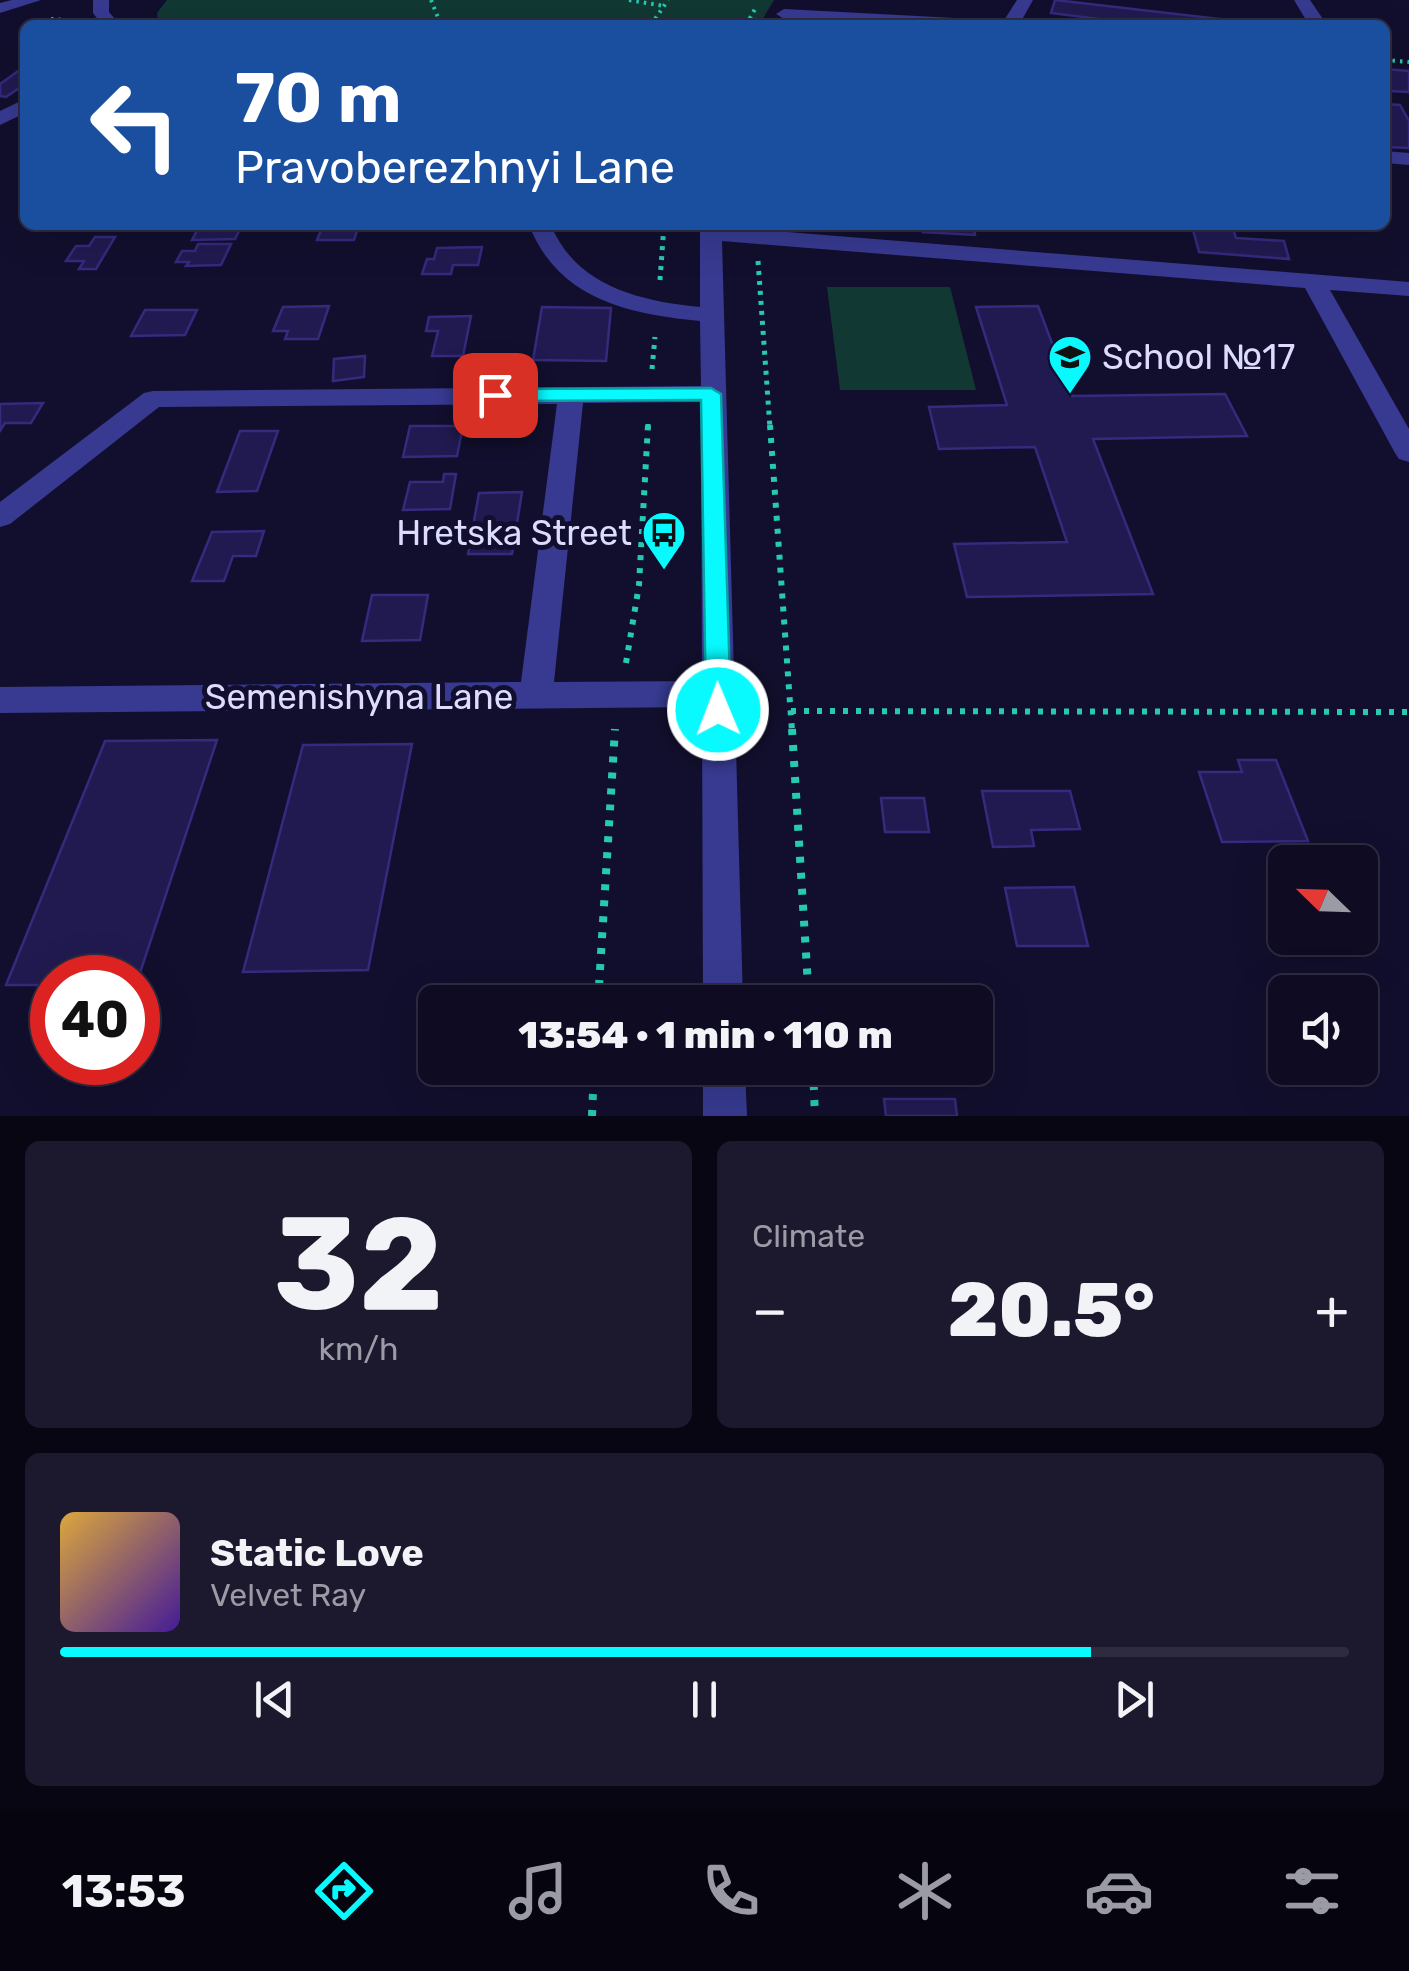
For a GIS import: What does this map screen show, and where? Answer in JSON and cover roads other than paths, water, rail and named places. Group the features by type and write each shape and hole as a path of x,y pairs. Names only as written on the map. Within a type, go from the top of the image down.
{"street":[{"path":"0,8 32,0"},
{"path":"785,13 906,20"},
{"path":"542,230 549,249 576,276 618,297 658,308 712,315"},
{"path":"711,230 723,985"},
{"path":"717,230 1409,289"},
{"path":"1313,281 1409,453"},
{"path":"536,696 571,394"},
{"path":"0,517 153,399 711,394"},
{"name":"Semenishyna Lane","path":"0,700 718,694"},
{"path":"724,1085 725,1116"}],"place":[{"name":"School №17","path":"1070,395"},
{"name":"Hretska Street","path":"664,571"}]}
